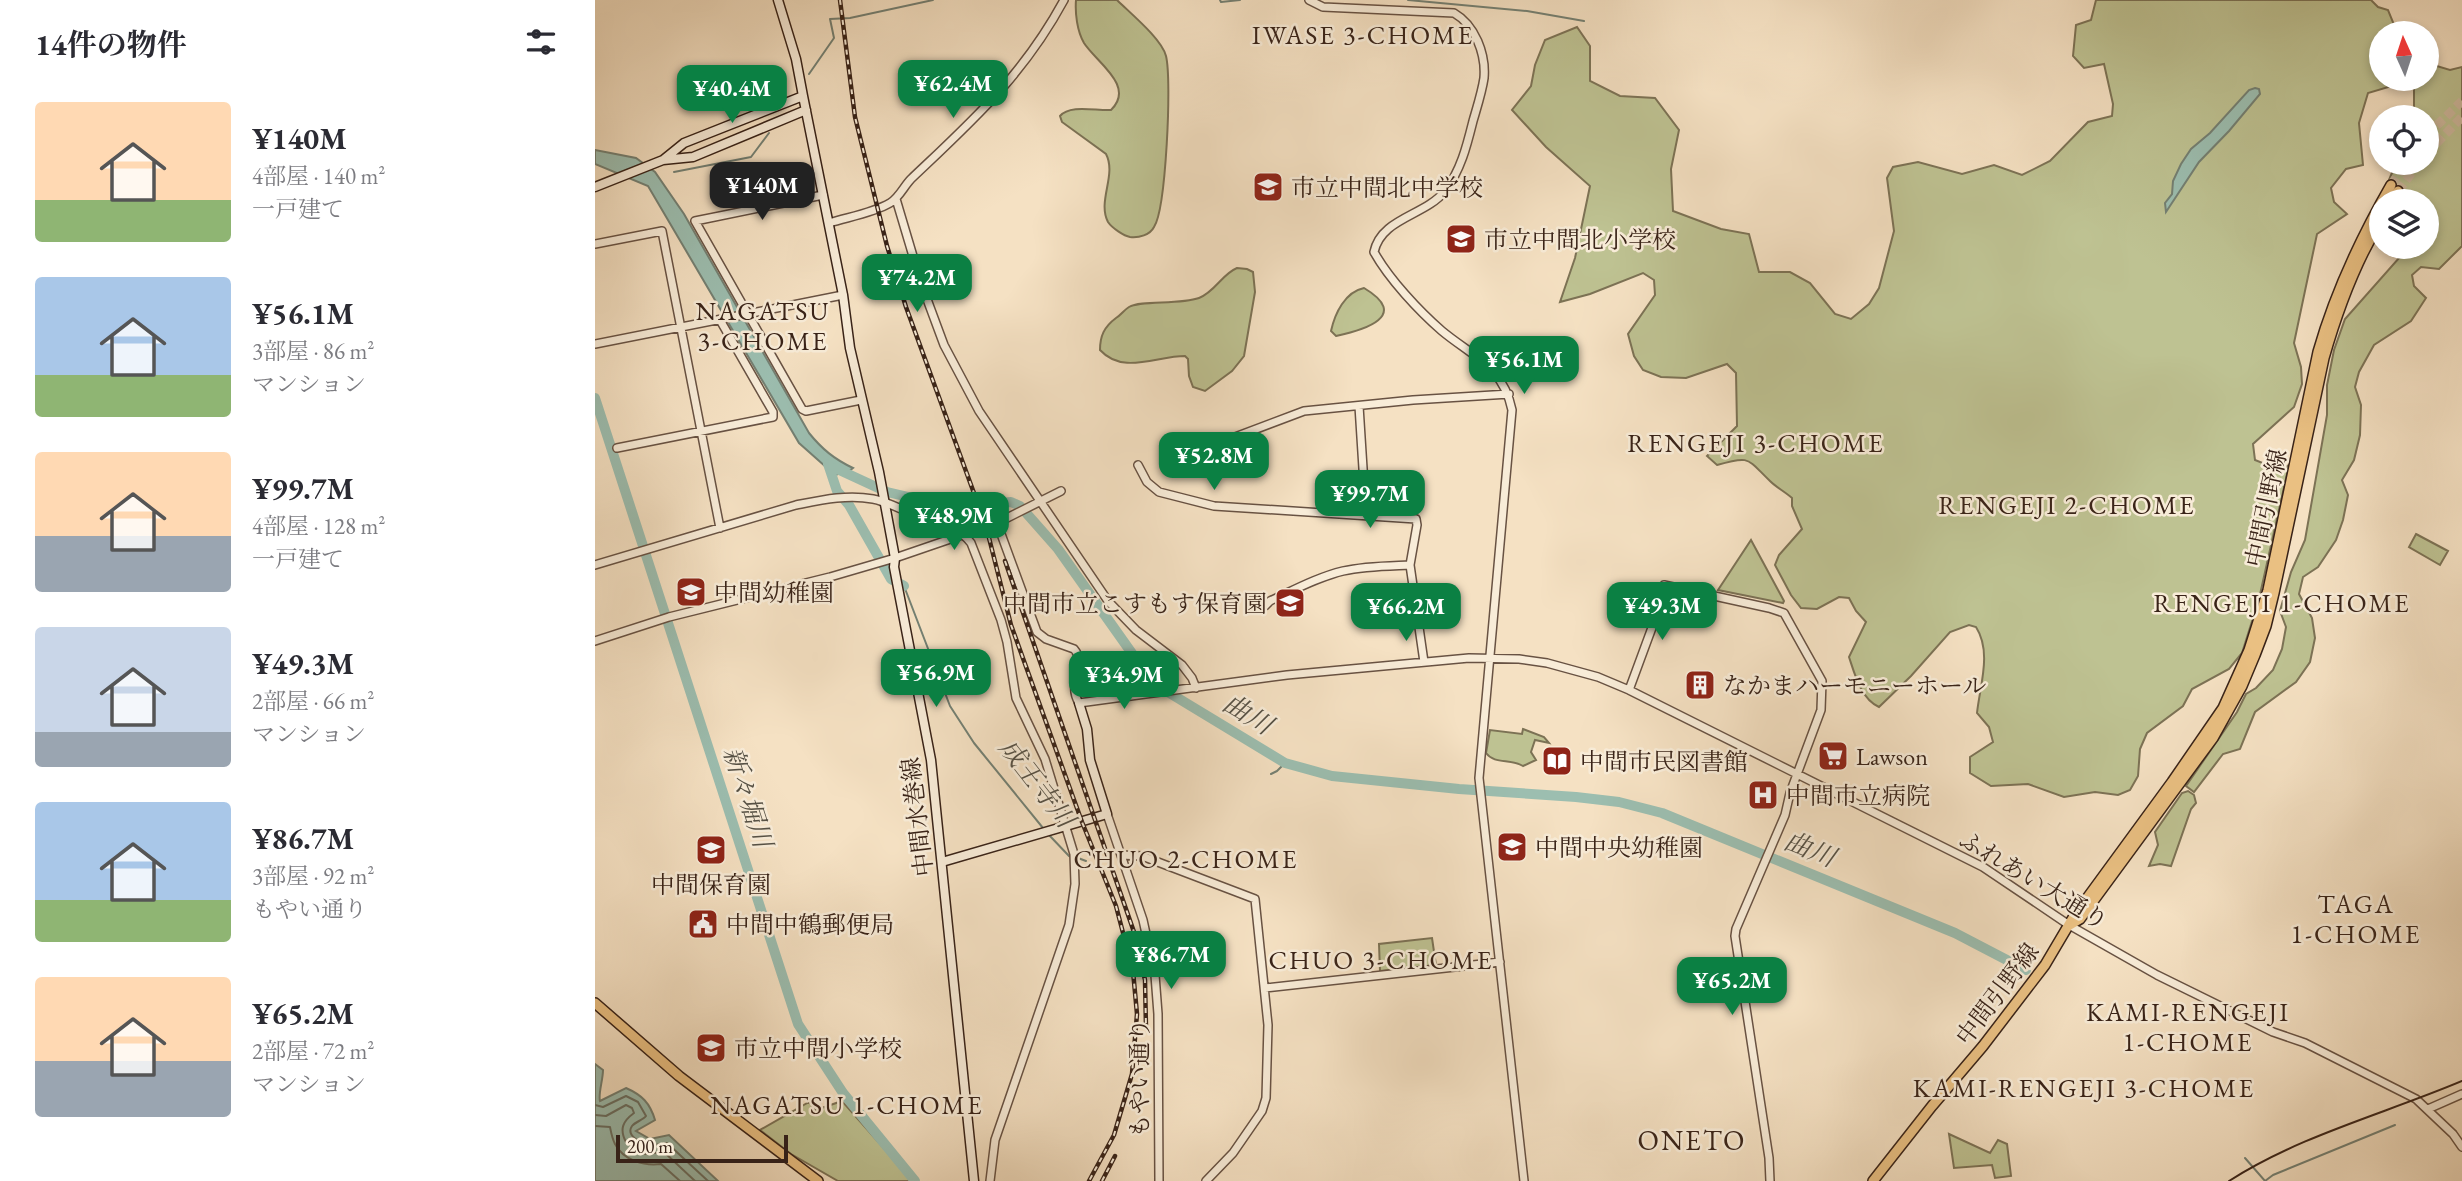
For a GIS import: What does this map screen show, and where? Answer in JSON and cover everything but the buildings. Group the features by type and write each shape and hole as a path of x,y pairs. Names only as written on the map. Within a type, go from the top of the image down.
{"main road":[{"name":"中間水巻線","path":"778,0 796,59 843,295 850,348 885,499 895,558 894,567 931,760 974,1181"},
{"path":"663,160 684,144 803,96"},
{"path":"595,187 663,160 693,157 806,110"},
{"name":"中間引野線","path":"1873,1181 2031,984 2069,925 2207,732 2236,681 2268,590 2326,323 2357,246 2369,228"},
{"name":"中間引野線","path":"2069,925 2080,919 2213,738 2242,686 2266,625 2332,328 2359,260 2369,242"},
{"path":"942,862 1107,814 1090,760 1087,729 1079,703"},
{"path":"595,1003 679,1076 818,1181"}],"street":[{"path":"829,223 896,199 909,181 990,103 1018,72 1064,0"},
{"path":"1308,0 1323,7 1448,11 1462,17 1479,43 1484,78 1466,151 1456,173 1444,192 1432,203 1383,232 1376,242 1374,253 1420,310 1443,331 1484,360 1509,394 1512,410 1478,760 1524,1181"},
{"path":"823,195 695,221 802,409 861,400"},
{"path":"896,199 921,283 944,345 979,411 1108,601 1136,630 1182,665 1196,688"},
{"path":"595,244 662,231 720,528"},
{"path":"595,345 843,295"},
{"path":"617,448 769,418 773,415 722,320"},
{"path":"1198,451 1304,411 1509,394"},
{"path":"1359,407 1366,515"},
{"path":"1137,465 1147,482 1159,492 1205,505 1416,519 1410,565 1424,662"},
{"path":"595,641 669,617 777,591 895,558 1000,521 1061,491"},
{"path":"595,565 796,505 828,499 885,499 905,512 942,522 964,534 976,553 1001,620 1016,698 1045,759 1067,827 1075,871 1071,917 995,1140 990,1181"},
{"path":"1000,521 1037,632 1046,639 1078,653 1079,662 1073,690 1079,703"},
{"path":"1265,606 1270,601 1318,579 1342,571 1373,566 1410,565"},
{"path":"1629,690 1660,606 1664,585 1784,613 1818,672 1823,691 1821,710 1796,775 1785,815 1735,936 1769,1158 1770,1181"},
{"name":"ふれあい大通り","path":"1079,703 1287,675 1489,658 1547,663 1598,677 1983,867 2069,925 2157,975 2273,1032 2305,1043 2416,1099 2453,1134 2462,1147"},
{"name":"もやい通り","path":"1107,814 1143,920 1155,975 1158,1014 1159,1181"},
{"path":"1121,855 1142,856 1255,899 1268,1038 1266,1098 1262,1111 1233,1153 1206,1181"},
{"path":"1265,988 1500,962"},
{"path":"2428,1109 2462,1094"}],"green space":[{"path":"1076,0 1117,0 1152,34 1166,56 1168,116 1162,196 1154,227 1140,236 1125,235 1108,222 1105,205 1109,162 1106,154 1062,122 1060,116 1064,112 1077,109 1111,110 1118,101 1117,83 1084,43 1077,22"},
{"path":"2096,0 2371,0 2378,7 2388,10 2393,21 2369,21 2369,91 2375,91 2368,93 2359,123 2363,165 2346,169 2331,188 2334,202 2347,214 2317,234 2294,343 2301,367 2302,384 2294,407 2253,444 2255,460 2280,470 2289,465 2259,599 2242,653 2229,669 2192,689 2183,706 2147,733 2140,749 2138,776 2130,790 2118,795 2095,792 2064,797 2028,784 1991,786 1970,773 1970,757 1993,742 1989,727 1977,713 1984,658 1981,637 1976,627 1969,625 1950,632 1879,707 1868,698 1859,686 1849,657 1866,622 1849,598 1839,597 1817,609 1801,608 1775,565 1779,555 1802,529 1792,506 1792,498 1748,461 1736,460 1717,465 1707,456 1737,426 1736,373 1727,364 1686,378 1661,377 1643,370 1634,356 1628,334 1655,295 1654,280 1643,273 1590,294 1560,302 1575,258 1590,186 1546,147 1512,110 1531,86 1535,65 1545,40 1577,27 1590,46 1590,81 1620,96 1655,98 1679,130 1671,169 1673,211 1721,229 1749,234 1759,272 1790,272 1810,283 1835,314 1851,319 1869,304 1879,288 1894,231 1887,178 1893,167 1918,162 1962,174 1994,165 2022,175 2050,161 2088,122 2112,116 2113,104 2104,64 2084,68 2073,56 2076,25 2091,20"},
{"path":"2439,67 2450,70 2462,67 2462,246 2439,269 2421,267 2412,275 2414,286 2426,298 2411,321 2374,345 2359,372 2355,387 2361,405 2360,435 2354,460 2342,480 2348,495 2343,520 2336,540 2318,567 2303,577 2299,594 2312,618 2315,638 2310,662 2296,682 2255,712 2240,749 2223,754 2194,792 2186,786 2237,712 2246,694 2256,688 2273,670 2282,649 2286,627 2280,611 2291,572 2305,540 2327,415 2327,385 2334,350 2345,319 2398,259 2439,259 2439,189 2401,189 2389,180 2391,175 2439,175 2439,105 2414,105 2414,91 2439,91"},
{"path":"1237,268 1253,272 1255,292 1244,356 1232,371 1205,391 1193,387 1188,359 1185,356 1129,363 1109,357 1100,350 1106,328 1129,307 1199,298 1210,292 1227,274"},
{"path":"1364,288 1383,306 1383,314 1370,326 1336,336 1331,331 1338,311 1351,294"},
{"path":"2416,534 2448,551 2440,565 2409,547"},
{"path":"1751,540 1784,601 1783,603 1718,590"},
{"path":"1523,729 1544,737 1549,743 1535,740 1531,752 1536,760 1523,766 1494,759 1486,753 1490,730 1522,734"},
{"path":"2188,791 2194,795 2196,803 2191,809 2171,866 2149,866 2158,845 2155,832 2182,793"},
{"path":"1432,938 1436,965 1380,971 1379,944"},
{"path":"842,1101 913,1181 838,1181 791,1154 760,1130 809,1102 816,1110"},
{"path":"1949,1134 1990,1153 1998,1140 2007,1144 2011,1176 1995,1178 1992,1165 1954,1168"}],"water":[{"path":"2259,89 2260,94 2199,162 2166,212 2165,203 2172,194 2173,181 2191,149 2210,133 2249,90"},
{"path":"595,150 636,158 655,172 684,214 809,433 829,453 853,468 844,475 838,472 836,476 799,443 648,186 595,164"},
{"path":"595,1064 603,1070 600,1101 626,1088 637,1094 648,1104 655,1120 636,1131 650,1139 669,1135 718,1181 595,1181"}],"waterway":[{"path":"809,74 834,38 830,19 850,18 933,0"},
{"path":"1220,0 1240,0"},
{"path":"1408,0 1527,11 1584,21"},
{"path":"674,172 751,157 769,133"},
{"name":"新々堀川","path":"595,398 798,1024 843,1093 915,1181"},
{"name":"成王寺川","path":"828,464 837,491 849,505 891,579 904,586"},
{"name":"曲川","path":"835,468 887,492 960,509 1011,502 1020,506 1058,549 1153,683 1285,763 1332,776 1576,797 1619,802 1662,813 1955,933 2026,970"},
{"name":"成王寺川","path":"904,586 950,706 974,743 1043,828"},
{"path":"1271,774 1285,763"},
{"name":"成王寺川","path":"1049,835 1073,857"},
{"name":"成王寺川","path":"1078,858 1086,861"},
{"path":"2245,1158 2265,1181 2273,1175 2395,1125"}],"tunnel":[{"path":"2439,123 2462,101"},
{"path":"2439,141 2462,117"},
{"path":"2391,185 2398,175"},
{"path":"2400,189 2410,175"}],"tram line":[{"path":"2229,1181 2314,1138 2462,1081"}],"railway":[{"path":"840,0 855,117 887,246 906,307 986,526 1011,625 1082,822 1116,906 1133,971 1137,1014 1132,1074 1114,1135 1089,1181"},
{"path":"1005,561 1134,932 1145,980 1146,1028"},
{"path":"1102,1181 1115,1156"}],"place":[{"name":"市立中間北中学校","path":"1268,187"},
{"name":"市立中間北小学校","path":"1461,239"},
{"name":"中間幼稚園","path":"691,592"},
{"name":"中間市立こすもす保育園","path":"1290,603"},
{"name":"なかまハーモニーホール","path":"1700,685"},
{"name":"Lawson","path":"1833,756"},
{"name":"中間市民図書館","path":"1557,761"},
{"name":"中間市立病院","path":"1763,795"},
{"name":"中間中央幼稚園","path":"1512,847"},
{"name":"中間保育園","path":"711,850"},
{"name":"中間中鶴郵便局","path":"703,924"},
{"name":"市立中間小学校","path":"711,1048"}],"district":[{"name":"IWASE 3-CHOME","path":"1363,35"},
{"name":"NAGATSU 3-CHOME","path":"763,326"},
{"name":"RENGEJI 3-CHOME","path":"1756,443"},
{"name":"RENGEJI 2-CHOME","path":"2067,505"},
{"name":"RENGEJI 1-CHOME","path":"2282,603"},
{"name":"CHUO 2-CHOME","path":"1186,859"},
{"name":"TAGA 1-CHOME","path":"2356,919"},
{"name":"CHUO 3-CHOME","path":"1381,960"},
{"name":"KAMI-RENGEJI 1-CHOME","path":"2188,1027"},
{"name":"KAMI-RENGEJI 3-CHOME","path":"2084,1088"},
{"name":"NAGATSU 1-CHOME","path":"847,1105"},
{"name":"ONETO","path":"1692,1140"}]}
